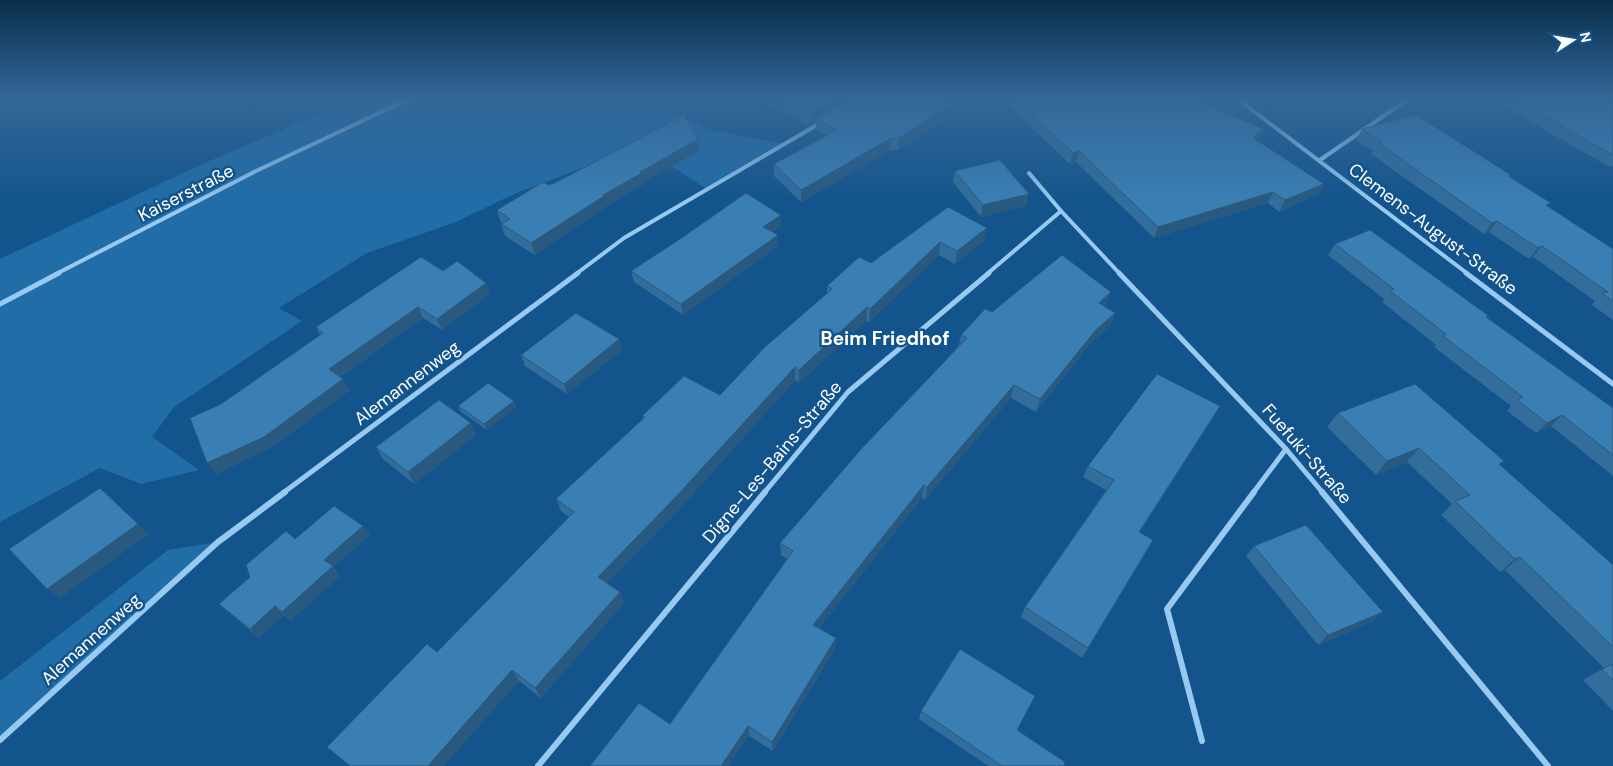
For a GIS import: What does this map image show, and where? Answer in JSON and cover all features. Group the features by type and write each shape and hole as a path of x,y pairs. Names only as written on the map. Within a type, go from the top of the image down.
{"street":[{"name":"Kaiserstraße","path":"0,304 335,133"},
{"name":"Alemannenweg","path":"0,740 226,536 624,238 802,133"},
{"name":"Clemens-August-Straße","path":"1283,133 1613,384"},
{"path":"1320,160 1359,133"},
{"name":"Fuefuki-Straße","path":"1030,173 1061,211 1286,449 1548,766"},
{"name":"Digne-Les-Bains-Straße","path":"538,766 848,392 1061,211"},
{"path":"1202,741 1167,609 1286,449"}],"shaded area":[{"path":"276,133 725,133 783,144 707,189 648,151 595,163 514,194 456,222 367,253 279,308 302,321 174,407 152,437 199,470 141,484 100,468 0,522 0,259 200,165"},
{"path":"218,542 0,740 0,681 168,550"}],"building":[{"path":"650,133 694,133 698,139 603,195 531,243 501,224 510,219 497,210 543,182 548,185"},
{"path":"832,133 907,133 899,138 891,138 801,190 774,164"},
{"path":"1051,133 1259,133 1253,138 1324,184 1285,200 1273,192 1158,227 1079,151 1073,153"},
{"path":"1368,133 1444,133 1511,175 1508,176 1551,203 1546,205 1613,249 1613,301 1602,293 1608,292 1542,246 1538,248 1497,221 1492,223 1378,143 1382,142"},
{"path":"1574,133 1613,133 1613,155"},
{"path":"1000,160 1029,194 983,205 955,171"},
{"path":"746,193 781,215 763,227 778,235 681,304 631,271 680,239"},
{"path":"948,207 987,228 957,251 940,242 870,309 867,307 799,370 795,367 672,501 598,577 620,592 535,688 512,670 428,766 350,766 327,747 427,644 437,652 574,512 556,499 645,417 642,416 684,376 720,395 765,347 832,289 827,286 859,257 871,263"},
{"path":"1370,230 1489,316 1486,317 1613,408 1613,455 1562,415 1547,423 1517,400 1523,397 1443,336 1446,334 1390,291 1394,289 1335,244"},
{"path":"1062,255 1111,292 1099,303 1115,313 1095,331 1040,399 1014,385 927,487 924,485 813,625 836,638 772,742 748,726 721,766 590,766 639,703 670,724 793,551 780,543 863,447 967,338 961,335 985,309 992,312"},
{"path":"421,257 443,271 457,261 486,283 437,319 418,307 329,369 343,379 264,437 207,463 190,418 221,404 323,333 316,327"},
{"path":"576,313 619,339 564,384 521,355"},
{"path":"1157,374 1220,406 1139,532 1153,540 1088,648 1025,607 1114,480 1088,466"},
{"path":"488,383 514,401 484,424 458,406"},
{"path":"1415,384 1504,461 1499,464 1613,565 1613,647 1520,557 1515,559 1455,501 1470,495 1419,448 1387,461 1338,413"},
{"path":"439,400 471,423 408,472 376,447"},
{"path":"100,488 138,524 47,589 9,549"},
{"path":"334,506 363,526 324,560 333,566 282,612 275,606 250,629 219,604 250,577 246,565 286,531 295,539"},
{"path":"1306,525 1383,612 1328,635 1254,546"},
{"path":"960,649 1035,696 1017,730 1065,762 1064,766 1002,766 921,711"},
{"path":"1613,664 1613,680 1602,669"}],"district":[{"name":"Beim Friedhof","path":"885,338"}]}
